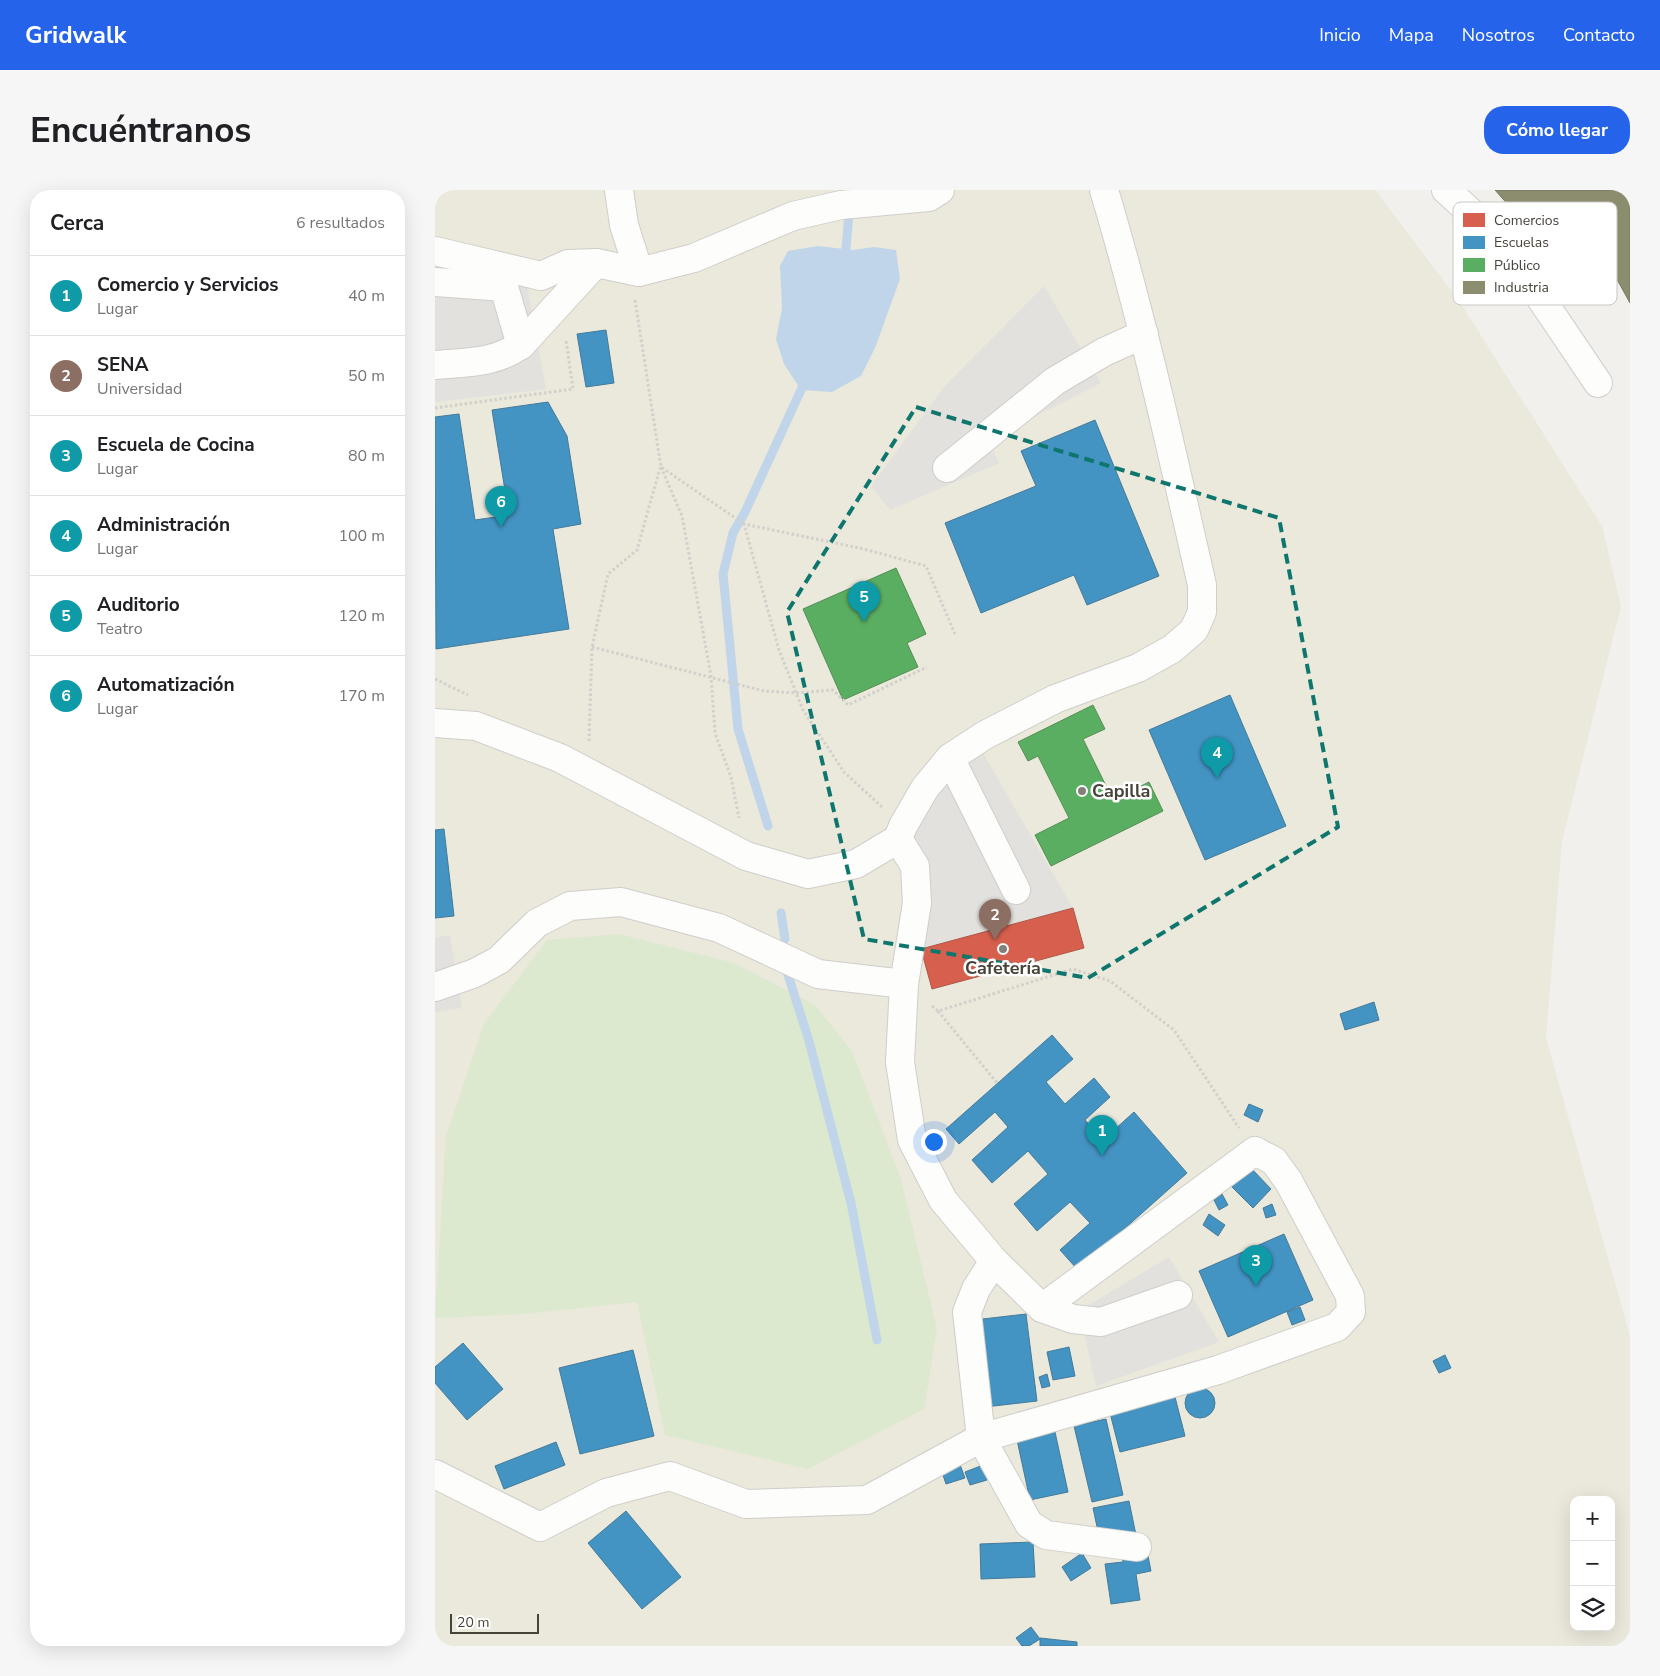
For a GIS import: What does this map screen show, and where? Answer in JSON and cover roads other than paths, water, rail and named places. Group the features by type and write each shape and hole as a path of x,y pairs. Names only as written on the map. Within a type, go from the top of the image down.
{"lane":[{"path":"619,190 624,225 639,272"},
{"path":"435,282 504,287 541,276 568,264 596,263 639,272 694,258 793,216 841,205 929,197 940,190"},
{"path":"435,723 476,726 560,758 618,791 746,856 808,874 856,864 898,839 903,826 925,788 950,758 985,735 1055,699 1138,668 1172,649 1194,630 1202,612 1202,585 1129,272 1103,190"},
{"path":"1446,190 1459,202"},
{"path":"435,251 541,276"},
{"path":"435,365 494,359 505,356 521,345 596,263"},
{"path":"504,287 521,345"},
{"path":"1545,305 1598,383"},
{"path":"947,468 1055,381 1104,352 1144,334"},
{"path":"950,758 1015,890"},
{"path":"898,839 915,866 917,903 904,984 900,1062 912,1140 943,1200 994,1261 1041,1308 1073,1319 1101,1322 1178,1295"},
{"path":"435,987 475,973 499,960 537,923 570,906 621,902 719,928 818,974 904,984"},
{"path":"435,1474 540,1527 606,1493 670,1476 746,1504 867,1500 981,1438 1218,1370 1337,1327 1351,1312 1350,1296 1289,1182 1274,1161 1255,1151 1041,1308"},
{"path":"994,1261 976,1289 967,1312 981,1438 1029,1524 1047,1535 1137,1547"}],"water":[{"path":"818,246 853,250 874,247 896,250 900,279 875,348 861,376 832,392 801,390 784,364 776,339 782,308 780,266 788,251"}],"waterway":[{"path":"845,260 851,190"},
{"path":"768,826 738,729 723,574 733,533 745,512 806,379"},
{"path":"781,913 785,939"},
{"path":"788,975 809,1041 851,1203 877,1340"}],"place":[{"name":"Automatización","path":"501,527"},
{"name":"Auditorio","path":"864,622"},
{"name":"Administración","path":"1217,778"},
{"name":"Capilla","path":"1082,791"},
{"name":"SENA","path":"995,940"},
{"name":"Cafetería","path":"1003,949"},
{"name":"Comercio y Servicios","path":"1102,1156"},
{"name":"Escuela de Cocina","path":"1256,1286"}]}
